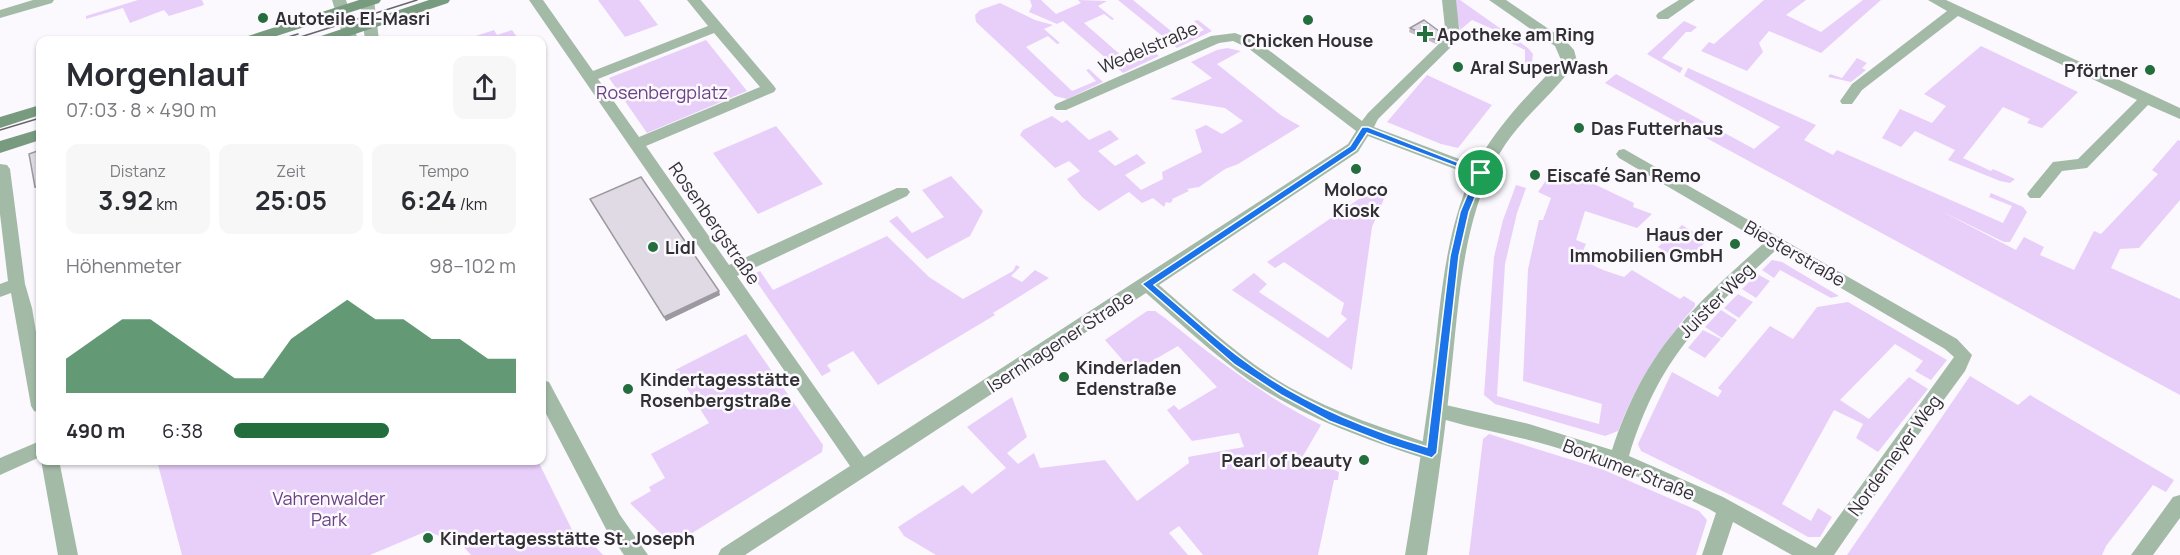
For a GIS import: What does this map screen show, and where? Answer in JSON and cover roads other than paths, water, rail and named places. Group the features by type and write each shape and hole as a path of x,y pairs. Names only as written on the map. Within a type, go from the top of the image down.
{"main road":[{"path":"350,36 370,25 443,0"},
{"path":"260,36 340,5 370,1"},
{"path":"0,123 36,111"},
{"path":"0,147 36,135"}],"street":[{"path":"0,14 47,0"},
{"name":"Rosenbergstraße","path":"536,0 862,469"},
{"path":"637,144 769,89 694,0"},
{"name":"Isernhagener Straße","path":"728,555 1353,148 1373,117 1453,38 1449,0"},
{"path":"1416,555 1432,453 1454,256 1465,212 1481,173 1499,141 1569,61 1569,56 1560,42 1496,0"},
{"path":"1663,16 1675,11 1688,0"},
{"path":"1935,0 2180,114"},
{"path":"370,1 371,36"},
{"path":"340,5 350,36"},
{"path":"1846,100 1857,87 1957,10"},
{"path":"590,77 717,27"},
{"name":"Wedelstraße","path":"1061,108 1216,39 1235,37 1252,45 1365,129"},
{"path":"2036,194 2058,166 2082,164 2146,98"},
{"path":"1365,129 1481,173"},
{"name":"Biesterstraße","path":"1624,154 1951,344 1963,355"},
{"path":"2,169 5,217 17,284 24,308 36,382"},
{"path":"726,274 902,192"},
{"name":"Juister Weg","path":"1618,460 1636,408 1654,372 1676,340 1699,314 1775,242"},
{"path":"0,291 17,284"},
{"path":"1147,284 1239,362 1284,392 1333,418 1392,441 1432,453"},
{"name":"Norderneyer Weg","path":"1822,555 1886,463 1959,366 1963,355"},
{"path":"546,396 613,522 637,555"},
{"name":"Borkumer Straße","path":"1437,410 1529,432 1618,460 1727,509 1810,555"},
{"path":"0,467 36,452"},
{"path":"51,465 68,555"},
{"path":"2141,555 2180,503"},
{"path":"1712,555 1727,509"}],"tram line":[{"path":"304,36 417,0"},
{"path":"291,36 298,34"},
{"path":"0,130 36,119"}],"place":[{"name":"Autoteile El-Masri","path":"263,18"},
{"name":"Chicken House","path":"1308,20"},
{"name":"Apotheke am Ring","path":"1425,34"},
{"name":"Aral SuperWash","path":"1458,67"},
{"name":"Pförtner","path":"2150,70"},
{"name":"Das Futterhaus","path":"1579,128"},
{"name":"Moloco Kiosk","path":"1356,169"},
{"name":"Eiscafé San Remo","path":"1535,175"},
{"name":"Haus der Immobilien GmbH","path":"1735,244"},
{"name":"Lidl","path":"653,247"},
{"name":"Kinderladen Edenstraße","path":"1064,377"},
{"name":"Kindertagesstätte Rosenbergstraße","path":"628,389"},
{"name":"Pearl of beauty","path":"1364,460"},
{"name":"Kindertagesstätte St. Joseph","path":"428,538"}],"park label":[{"name":"Rosenbergplatz","path":"662,92"},
{"name":"Vahrenwalder Park","path":"329,508"}]}
